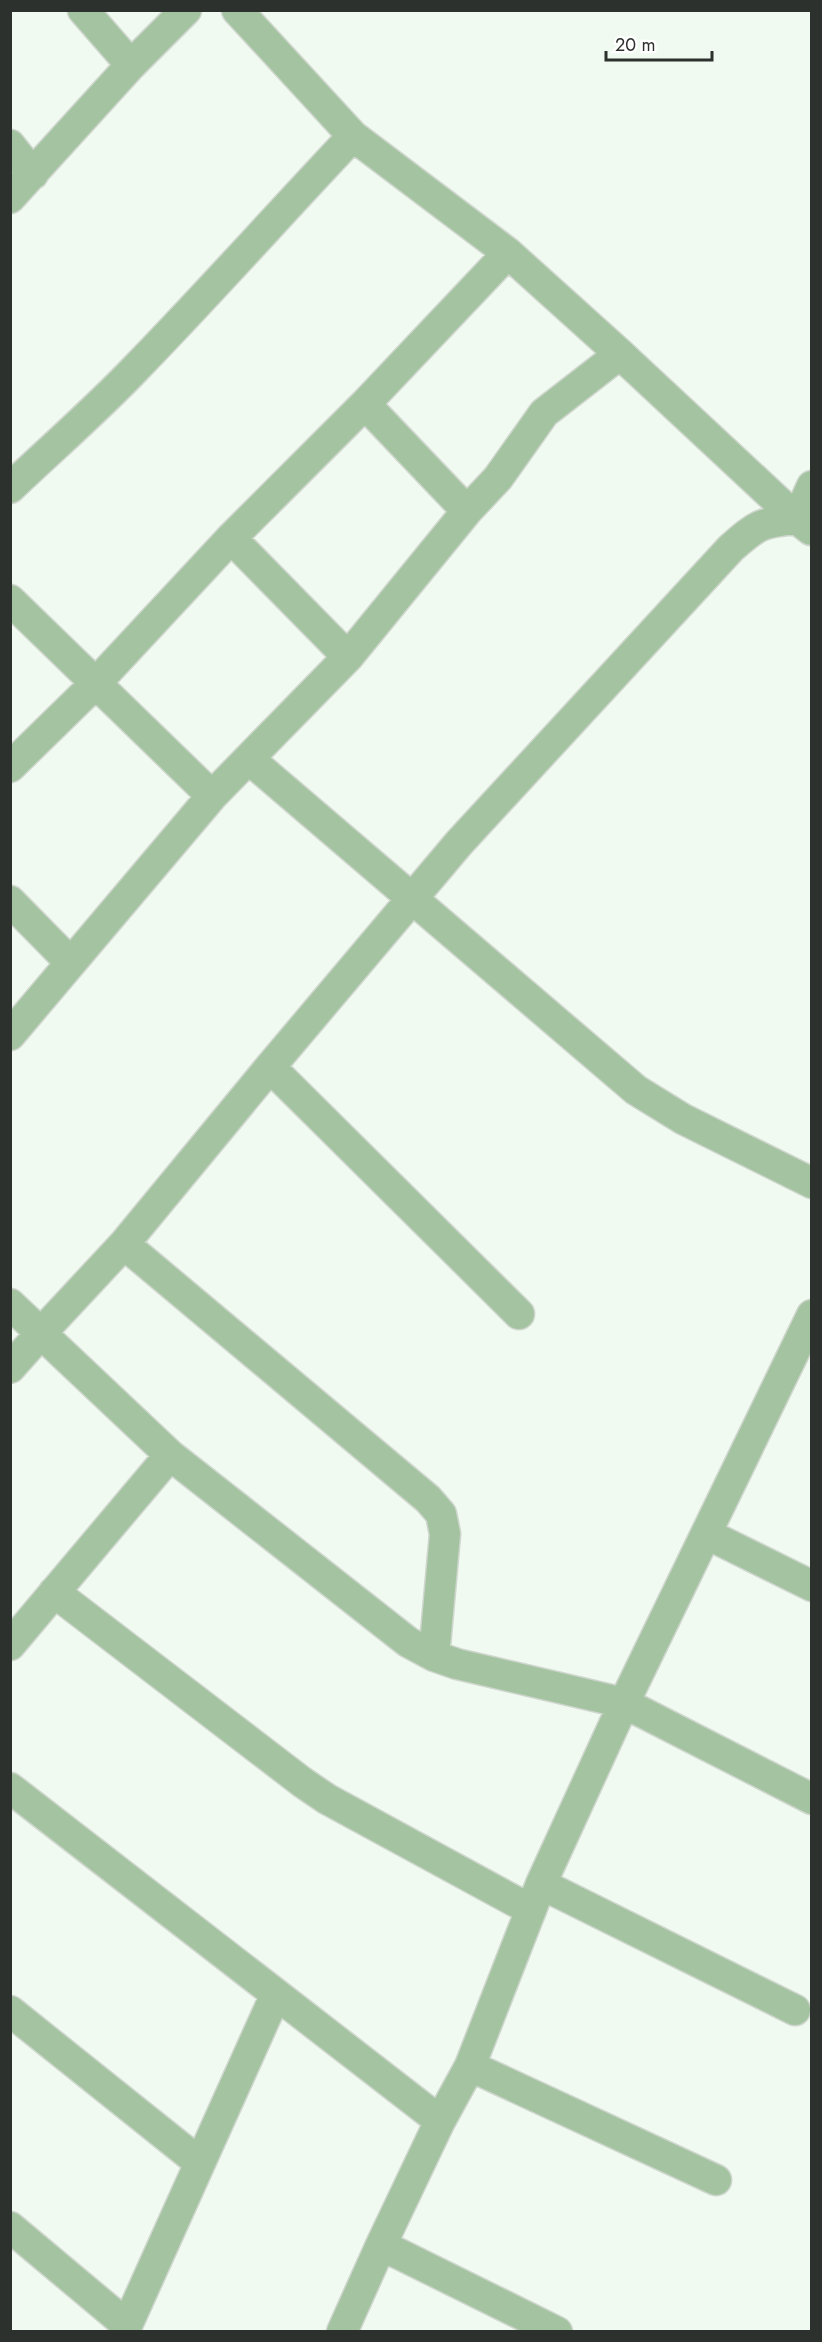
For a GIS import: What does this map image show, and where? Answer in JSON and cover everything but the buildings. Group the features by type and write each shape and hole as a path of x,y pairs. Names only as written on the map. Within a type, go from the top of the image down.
{"street":[{"path":"83,10 131,65"},
{"path":"10,198 131,65 186,10"},
{"path":"237,10 353,136 508,253 804,525"},
{"path":"10,488 141,363 353,136"},
{"path":"10,145 33,174"},
{"path":"10,767 96,683 231,538 366,404 508,253"},
{"path":"10,1035 212,796 348,657 467,511 498,478 544,413 620,354"},
{"path":"366,404 467,511"},
{"path":"804,525 812,486"},
{"path":"10,1368 124,1244 412,897 730,548 750,531 768,521 804,525"},
{"path":"231,538 348,657"},
{"path":"10,600 212,796"},
{"path":"249,759 636,1090 683,1119 812,1183"},
{"path":"10,901 72,963"},
{"path":"270,1067 519,1314"},
{"path":"124,1244 428,1499 441,1514 445,1534 434,1656"},
{"path":"10,1304 170,1455 408,1642 434,1656 457,1664 624,1703 812,1799"},
{"path":"342,2331 440,2121 470,2066 536,1897 624,1703 812,1315"},
{"path":"10,1645 170,1455"},
{"path":"707,1534 812,1586"},
{"path":"54,1592 327,1799 536,1897 795,2010"},
{"path":"10,1788 440,2121"},
{"path":"10,2227 126,2328 276,1994"},
{"path":"10,2011 200,2163"},
{"path":"470,2066 716,2180"},
{"path":"381,2245 557,2331"}]}
